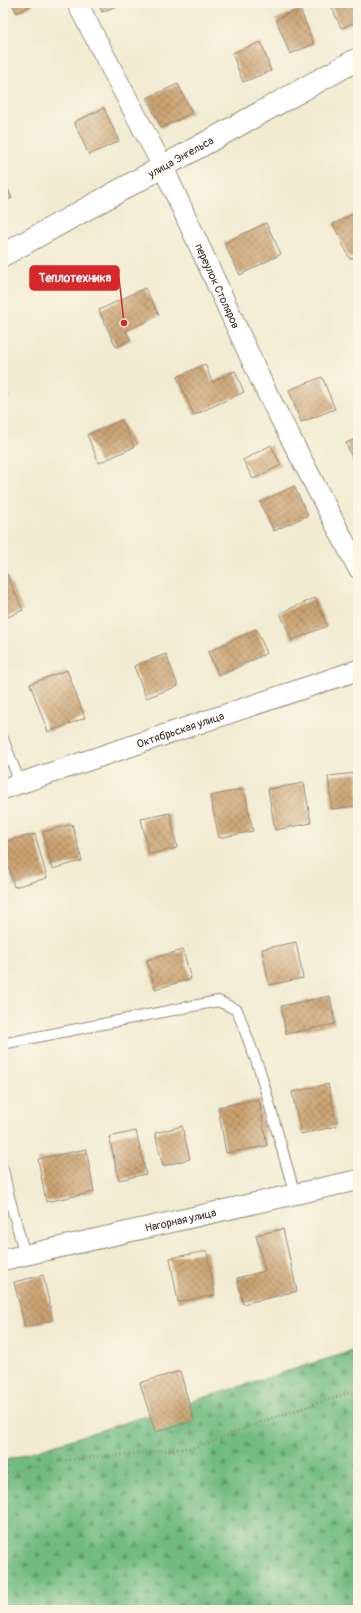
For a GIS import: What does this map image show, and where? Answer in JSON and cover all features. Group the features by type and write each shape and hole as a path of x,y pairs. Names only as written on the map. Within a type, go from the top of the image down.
{"street":[{"name":"переулок Столяров","path":"77,3 163,167 264,387 358,568"},
{"name":"улица Энгельса","path":"3,255 358,59"},
{"name":"Октябрьская улица","path":"12,786 358,670"},
{"name":"Нагорная улица","path":"3,1260 358,1180"}],"lane":[{"path":"3,739 12,786"},
{"path":"3,1045 218,1001 237,1010 260,1071 295,1195"},
{"path":"3,1169 25,1255"}],"path":[{"path":"3,1474 68,1460 198,1447 272,1418 358,1390"}],"green space":[{"path":"358,1349 358,1610 3,1610 3,1461"}],"building":[{"path":"12,3 37,3 17,13"},
{"path":"98,3 123,3 102,12"},
{"path":"330,3 358,3 358,21 341,28"},
{"path":"300,9 314,44 290,54 276,19"},
{"path":"261,42 271,71 243,82 232,53"},
{"path":"178,84 192,113 161,128 147,98"},
{"path":"104,108 119,141 89,155 74,122"},
{"path":"3,180 12,198 3,202"},
{"path":"358,212 358,255 350,259 333,224"},
{"path":"266,223 281,254 240,275 224,243"},
{"path":"145,288 159,315 126,331 131,340 116,347 99,310"},
{"path":"205,364 212,382 235,371 244,392 194,415 177,377"},
{"path":"322,377 335,409 301,422 289,390"},
{"path":"3,388 7,395 3,397"},
{"path":"122,420 134,447 99,463 87,435"},
{"path":"358,438 358,472 346,443"},
{"path":"271,445 281,465 253,479 243,460"},
{"path":"294,486 308,515 274,531 260,502"},
{"path":"6,573 23,610 3,619 3,574"},
{"path":"315,598 327,626 292,640 280,613"},
{"path":"256,629 267,653 219,676 208,652"},
{"path":"166,654 178,686 146,698 134,666"},
{"path":"67,670 85,718 48,732 30,684"},
{"path":"358,773 358,806 332,809 328,776"},
{"path":"304,783 311,823 275,830 268,789"},
{"path":"244,789 253,831 219,838 210,796"},
{"path":"170,813 177,848 149,854 141,819"},
{"path":"72,824 82,861 52,869 43,832"},
{"path":"35,834 47,878 14,887 3,842"},
{"path":"296,942 303,978 269,985 262,949"},
{"path":"183,950 191,979 155,989 147,960"},
{"path":"330,996 335,1024 286,1034 281,1006"},
{"path":"328,1084 337,1126 301,1134 292,1092"},
{"path":"259,1099 267,1146 226,1153 218,1107"},
{"path":"182,1126 190,1159 163,1166 155,1133"},
{"path":"136,1131 146,1174 119,1180 109,1137"},
{"path":"86,1149 94,1192 46,1202 38,1159"},
{"path":"283,1229 297,1291 243,1304 237,1278 265,1271 256,1235"},
{"path":"207,1251 215,1295 178,1302 170,1258"},
{"path":"43,1275 53,1320 25,1327 14,1282"},
{"path":"180,1371 194,1421 155,1432 140,1383"}],"place":[{"name":"Теплотехника","path":"124,323"}]}
